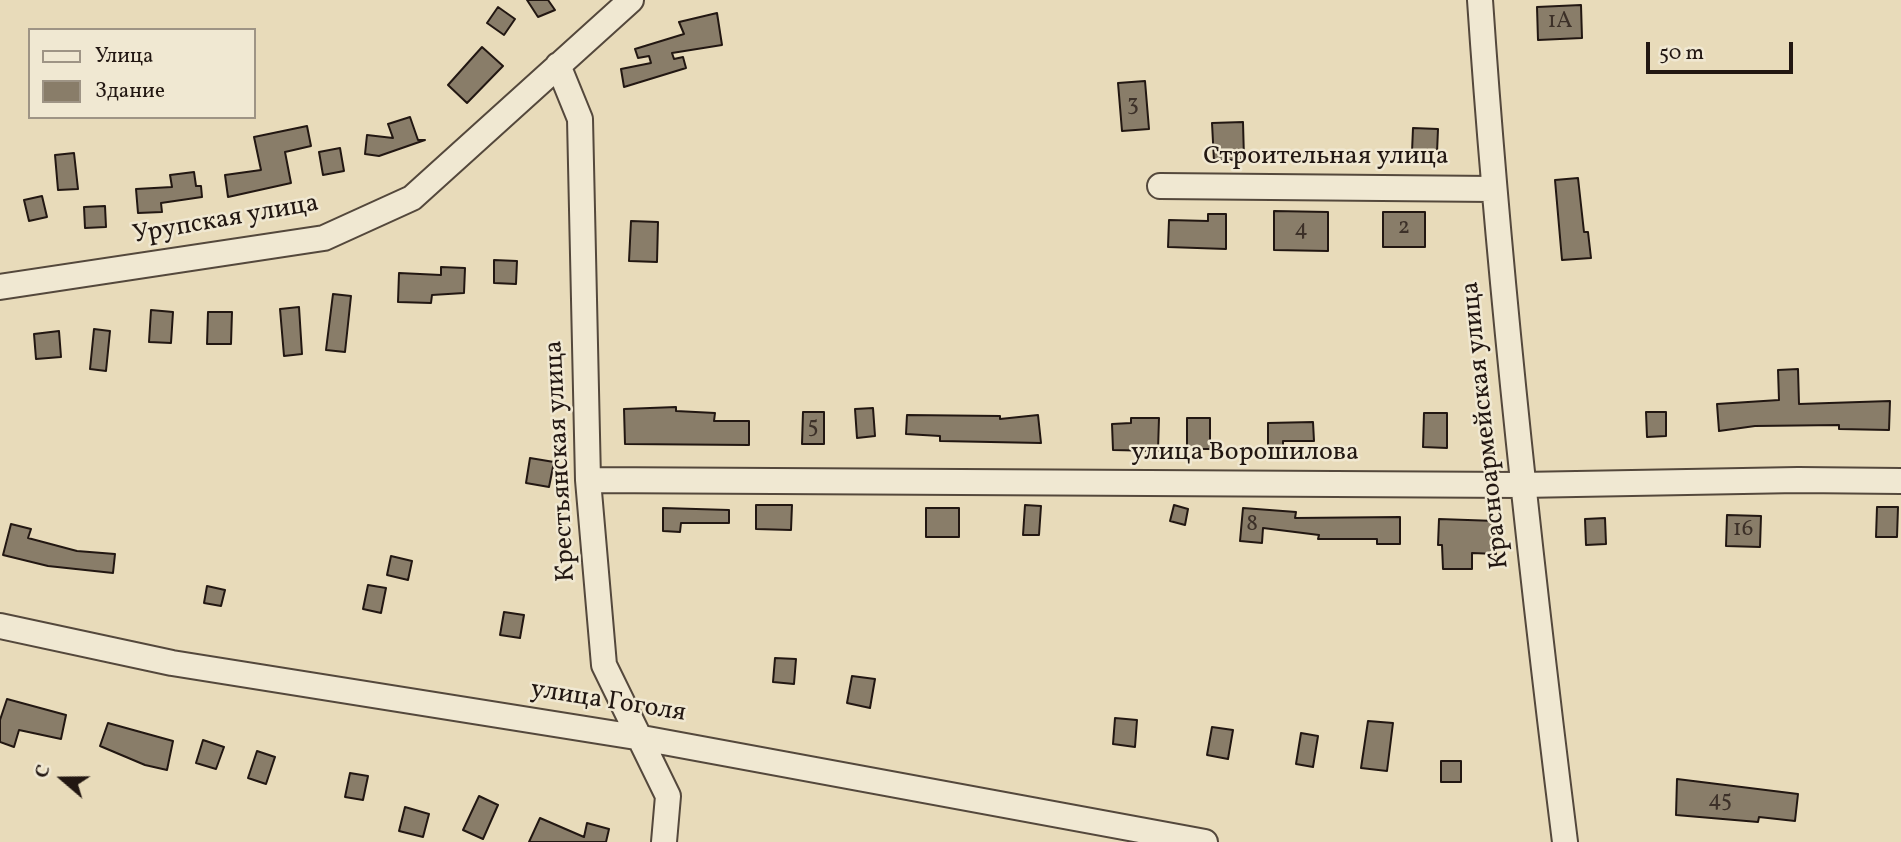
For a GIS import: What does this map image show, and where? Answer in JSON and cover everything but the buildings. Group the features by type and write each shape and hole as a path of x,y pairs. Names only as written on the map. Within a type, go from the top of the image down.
{"street":[{"name":"Урупская улица","path":"0,287 324,238 412,198 631,0"},
{"name":"Красноармейская улица","path":"1480,0 1493,189 1521,485 1565,842"},
{"name":"Крестьянская улица","path":"558,65 580,118 588,480 604,665 668,796 664,842"},
{"name":"Строительная улица","path":"1160,186 1493,189"},
{"name":"улица Ворошилова","path":"588,480 1521,485 1901,481"},
{"name":"улица Гоголя","path":"0,626 172,663 642,738 1205,842"}]}
